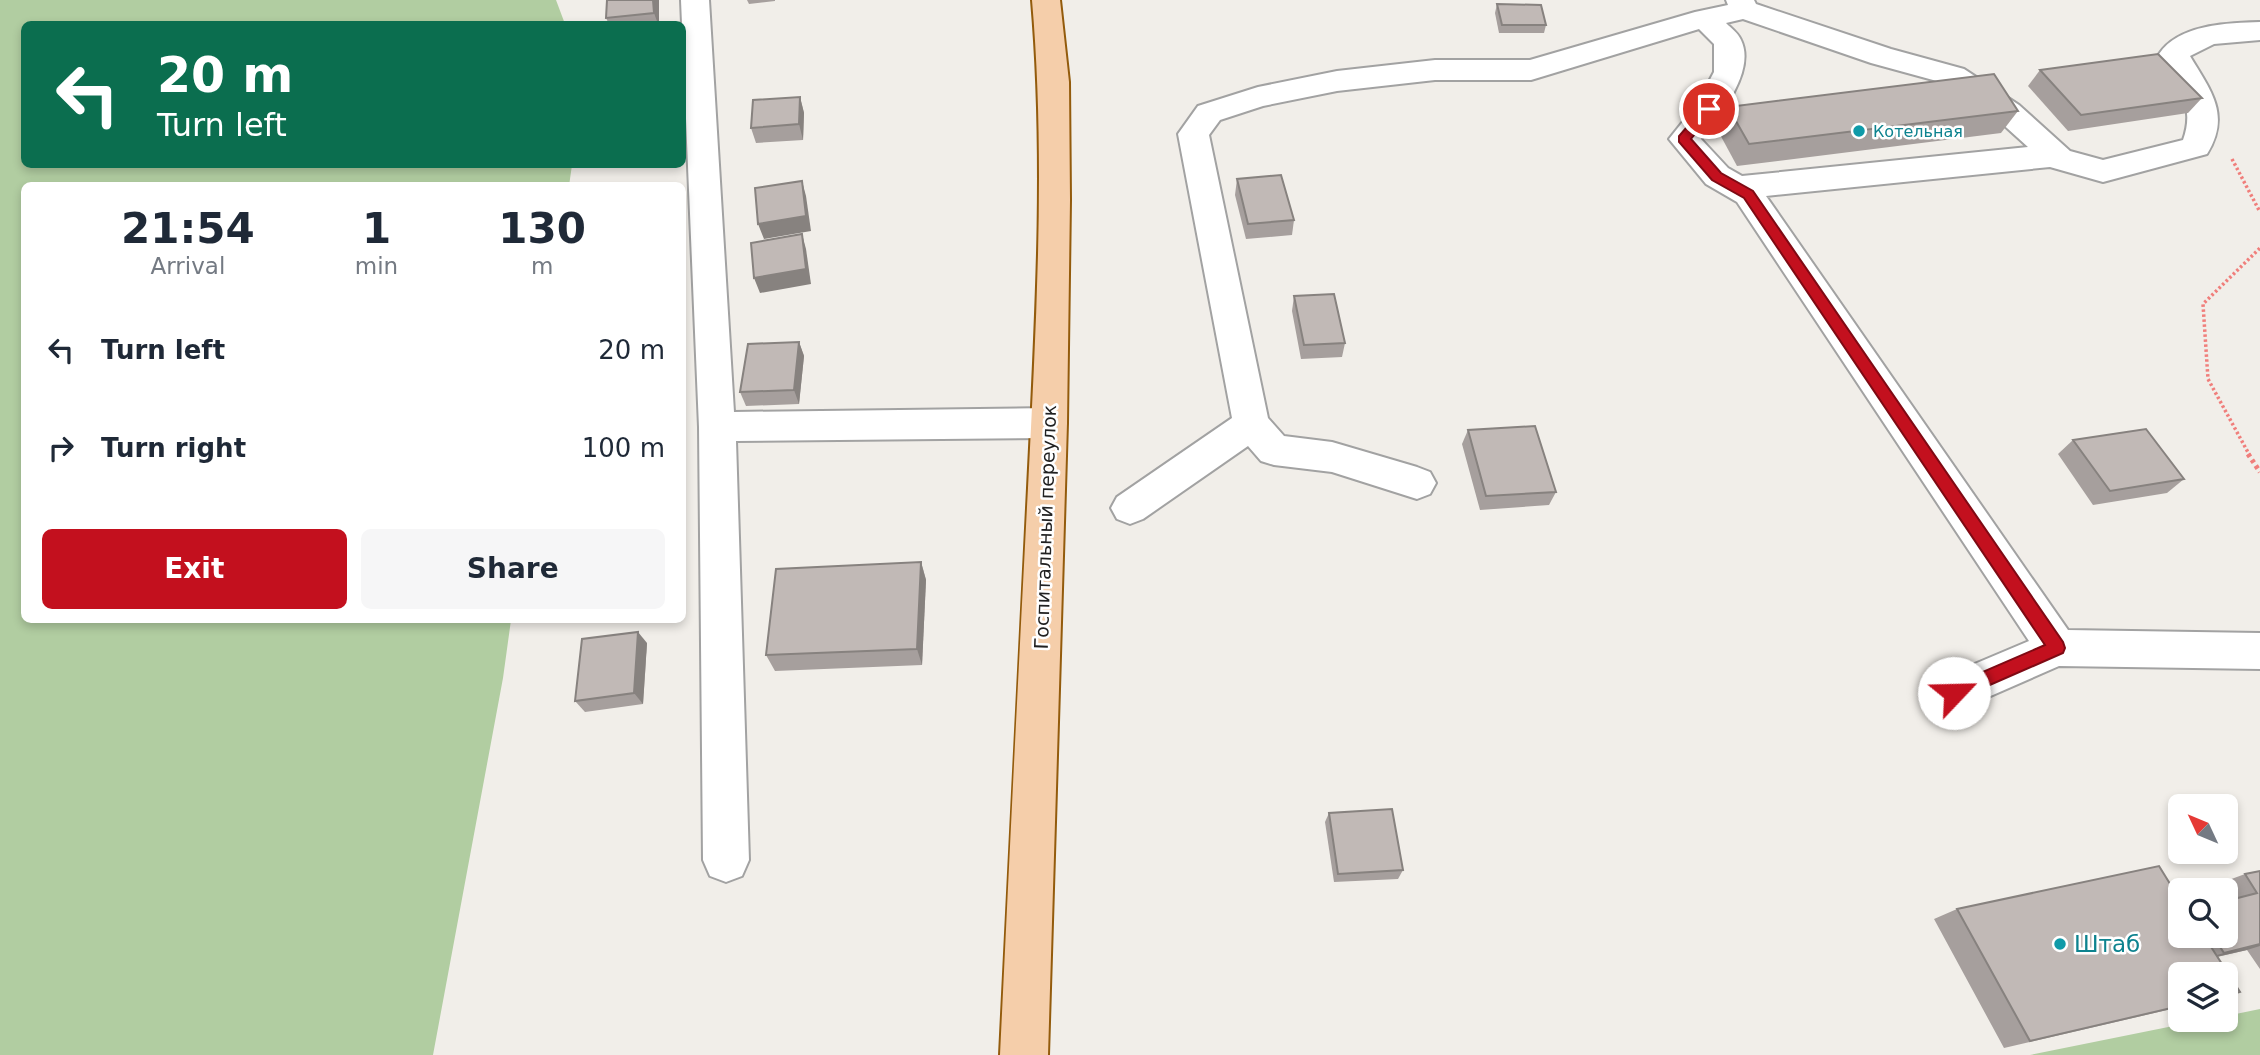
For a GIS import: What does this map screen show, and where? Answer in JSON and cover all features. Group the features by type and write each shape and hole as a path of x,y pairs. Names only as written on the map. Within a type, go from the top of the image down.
{"main road":[{"name":"Госпитальный переулок","path":"1024,1055 1049,423 1054,200 1054,82 1046,0"}],"street":[{"path":"695,0 717,427 726,860"},
{"path":"1417,483 1332,457 1274,450 1251,424 1193,134 1209,113 1258,97 1337,81 1435,70 1531,70 1742,5 1881,56 1954,76 2008,112 2059,158"},
{"path":"1705,18 1728,42 1729,72 1709,109 1684,139 1717,176 1749,195"},
{"path":"2057,648 1743,187 2049,156 2103,171 2196,147 2206,121 2199,96 2174,54 2186,43 2228,32 2260,31"},
{"path":"717,427 1049,423"},
{"path":"1130,508 1251,424"},
{"path":"1954,693 2057,648 2260,651"}],"path":[{"path":"2260,247 2203,304 2208,379 2235,433 2260,471"}],"green space":[{"path":"0,0 556,0 564,21 21,21 21,168 572,168 570,182 21,182 21,623 511,623 503,678 433,1055 0,1055"},
{"path":"2260,1009 2260,1055 2030,1055 2168,1027 2168,1032 2238,1032 2238,1014"}],"building":[{"path":"607,0 653,0 654,13 606,18"},
{"path":"1497,4 1541,5 1546,25 1502,25"},
{"path":"2158,54 2202,98 2081,115 2040,70"},
{"path":"1994,74 2018,111 1749,144 1728,107"},
{"path":"800,97 799,124 751,128 753,100"},
{"path":"1281,175 1294,220 1248,224 1237,179"},
{"path":"802,181 806,216 758,224 755,188"},
{"path":"802,234 806,269 754,278 751,243"},
{"path":"1334,294 1345,343 1304,345 1294,296"},
{"path":"799,342 794,390 740,392 748,344"},
{"path":"1535,426 1556,492 1486,496 1468,430"},
{"path":"2146,429 2184,479 2110,491 2073,440"},
{"path":"921,562 917,649 766,655 776,569"},
{"path":"638,632 634,693 575,701 582,639"},
{"path":"1392,809 1403,870 1338,874 1329,813"},
{"name":"Штаб","path":"2159,866 2168,881 2168,948 2212,948 2221,962 2168,962 2168,1009 2030,1041 1957,909"},
{"path":"2260,871 2260,944 2224,953 2221,948 2238,948 2238,898 2257,893 2245,874"}],"place":[{"name":"Котельная","path":"1859,131"},
{"name":"Штаб","path":"2060,944"}],"route":[{"path":"1709,109 1684,139 1717,176 1749,195 2057,648 1954,693"}]}
